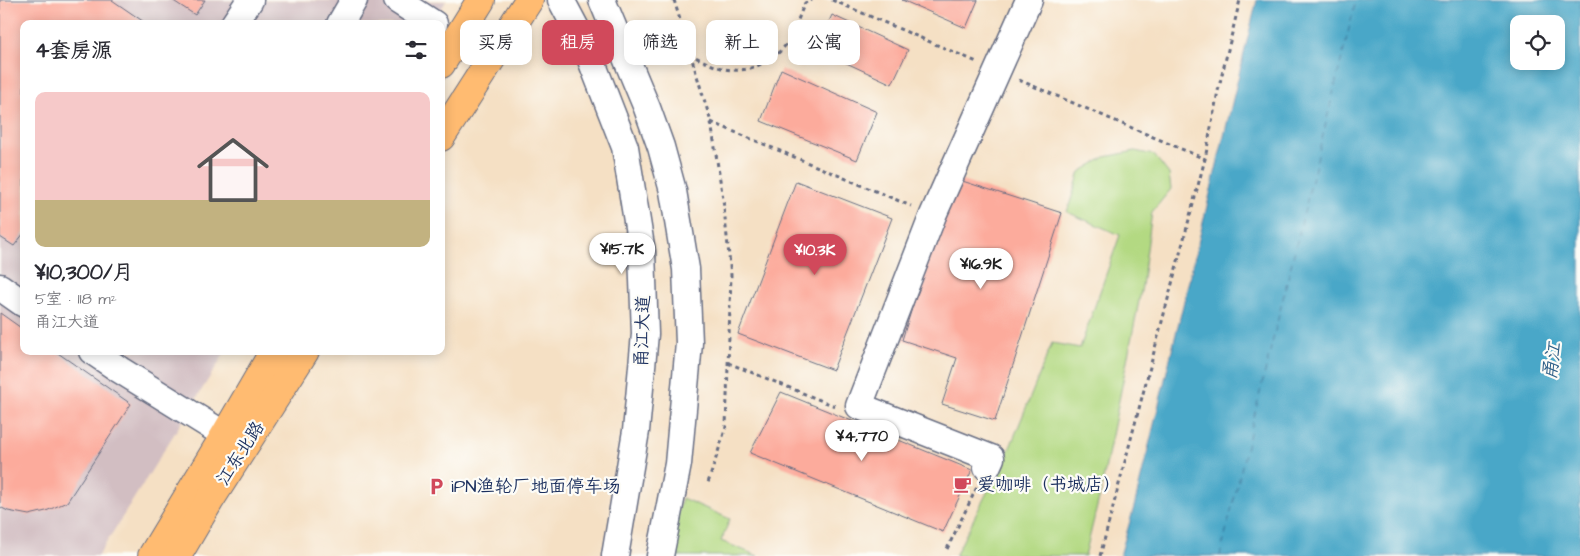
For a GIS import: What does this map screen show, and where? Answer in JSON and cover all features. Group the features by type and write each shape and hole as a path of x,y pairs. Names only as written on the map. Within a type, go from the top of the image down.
{"main road":[{"path":"445,28 480,0"},
{"path":"445,131 529,0"},
{"name":"江东北路","path":"152,556 272,355"},
{"name":"江东北路","path":"177,556 210,500 302,355"}],"street":[{"path":"237,20 250,0"},
{"path":"342,20 354,0"},
{"path":"397,0 429,20"},
{"name":"甬江大道","path":"561,0 586,47 625,147 642,252 645,334 636,431 615,556"},
{"path":"602,0 647,108 661,147 673,191 686,269 688,352 678,464 660,556"},
{"path":"987,467 991,458 859,406 933,215 1029,0"},
{"path":"0,287 20,301"},
{"path":"105,355 125,361 225,435"}],"path":[{"path":"674,0 680,20"},
{"path":"696,58 707,63 732,70 750,69 768,61 791,36 805,3 812,0"},
{"path":"1100,556 1205,159 1218,90 1240,0"},
{"path":"693,65 711,122 723,199 731,275 726,427 708,483"},
{"path":"711,122 933,215"}],"shaded area":[{"path":"0,0 446,1 434,20 20,20 20,355 224,355 98,556 0,556"}],"green space":[{"path":"1135,151 1154,155 1169,174 1171,189 1152,212 1142,286 1101,490 1085,556 955,556 1011,445 1052,343 1080,348 1120,235 1067,212 1080,172 1105,157"},
{"path":"682,498 730,519 721,541 758,556 664,556"}],"water":[{"name":"甬江","path":"1257,0 1580,0 1580,556 1120,556 1134,507"}],"building":[{"path":"0,0 112,0 141,20 20,20 20,238 14,246 0,237"},
{"path":"172,0 205,0 195,15"},
{"path":"902,0 978,0 966,28"},
{"path":"832,15 843,20 830,20"},
{"path":"860,28 908,50 892,84 851,65 860,65"},
{"path":"781,69 877,112 857,160 761,121"},
{"path":"953,178 1062,213 995,421 942,404 957,358 902,340"},
{"path":"796,181 892,218 833,370 738,334"},
{"path":"0,313 20,327 20,355 61,355 131,404 67,502 46,511 29,515 8,511 0,507"},
{"path":"781,392 972,470 943,532 750,453"}],"ferry route":[{"path":"1220,556 1356,0"}],"place":[{"name":"爱咖啡（书城店）","path":"963,484"},
{"name":"iPN渔轮厂地面停车场","path":"437,486"}]}
